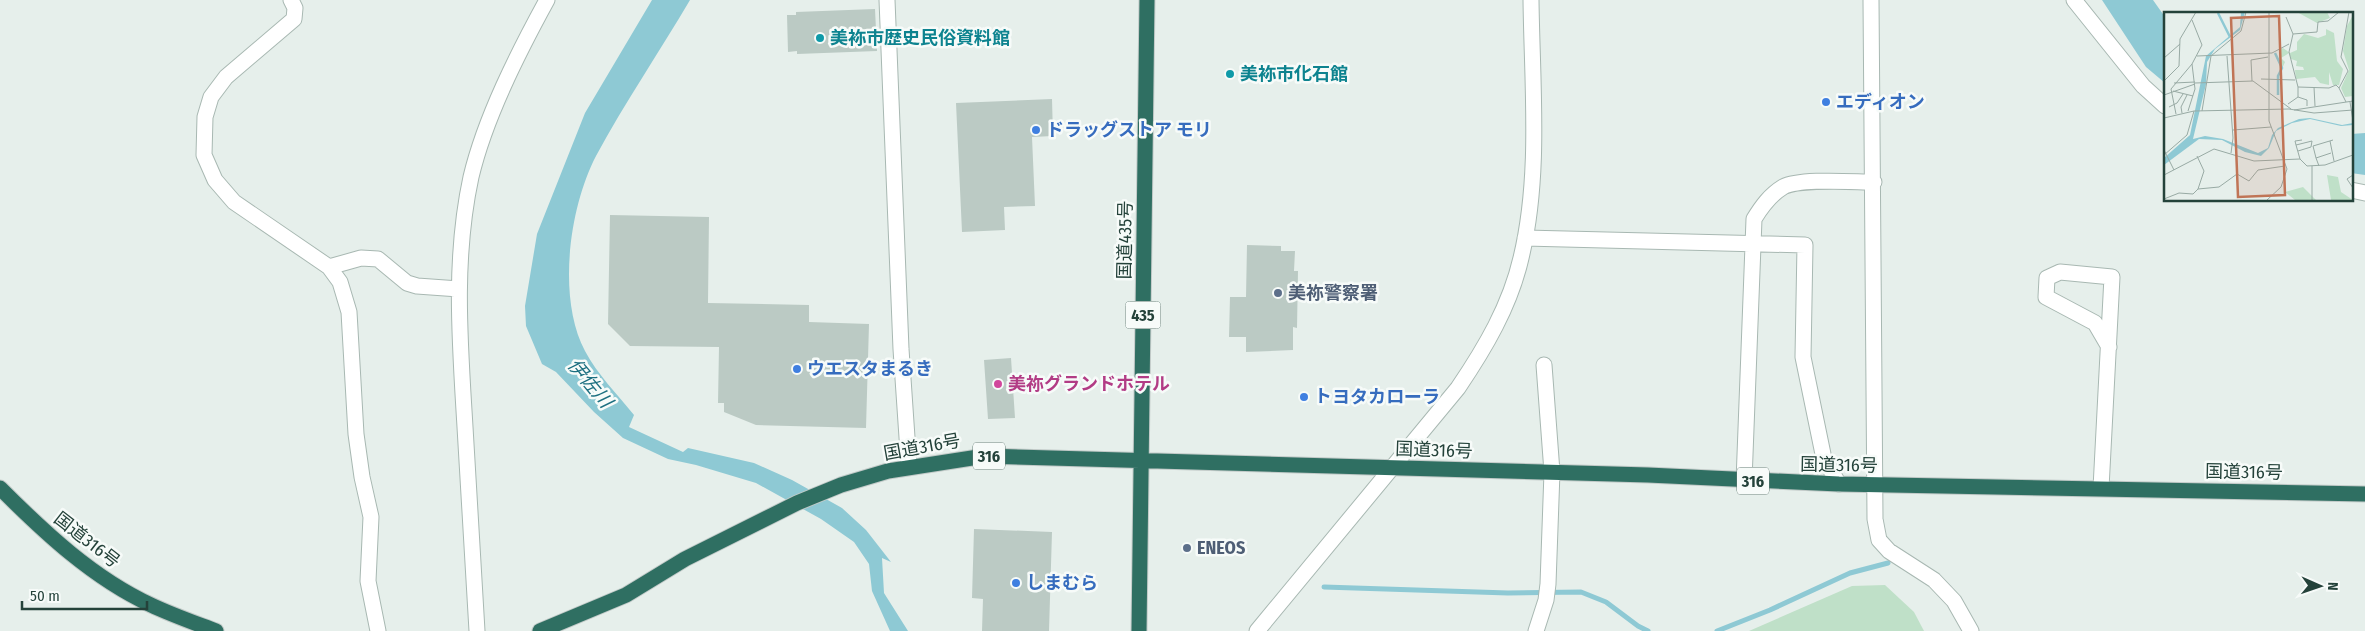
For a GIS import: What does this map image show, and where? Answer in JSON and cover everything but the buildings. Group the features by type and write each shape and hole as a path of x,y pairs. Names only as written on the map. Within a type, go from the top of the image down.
{"highway":[{"name":"国道435号","path":"1140,631 1147,0"},
{"name":"国道316号","path":"540,631 626,595 685,559 797,503 841,485 909,467 985,456 1552,472 1839,484 2365,494"},
{"name":"国道316号","path":"0,488 62,548 108,581 151,605 216,631"}],"street":[{"path":"291,0 295,8 294,19 226,77 211,98 205,117 204,155 215,180 234,202 329,267 340,282 349,312 356,434 362,477 371,517 368,581 378,631"},
{"path":"477,631 460,347 459,289 461,236 472,176 501,95 527,37 548,0"},
{"path":"887,0 901,349 909,467"},
{"path":"1257,631 1394,468 1458,388 1487,344 1513,285 1525,238 1531,192 1531,0"},
{"path":"1871,0 1874,182 1874,484 1879,540 1889,551 1934,580 1954,601 1971,631"},
{"path":"2074,0 2143,86 2164,105"},
{"path":"1744,481 1754,219 1765,202 1784,187 1799,183 1874,182"},
{"path":"2352,190 2365,193"},
{"path":"1525,238 1805,245 1803,357 1824,459 1839,484"},
{"path":"329,267 361,258 378,259 407,283 417,286 459,289"},
{"path":"2101,488 2109,347 2112,277 2060,272 2048,278 2046,297 2095,323 2109,347"},
{"path":"1536,631 1546,600 1548,584 1552,472 1544,365"}],"green space":[{"path":"1885,585 1914,612 1924,631 1749,631 1852,586"}],"water":[{"name":"伊佐川","path":"652,0 690,0 618,117 596,156 587,177 573,227 570,253 569,280 576,330 590,360 634,415 629,427 683,452 688,448 754,463 792,480 842,508 866,530 891,562 882,558 884,593 908,631 890,631 872,591 869,564 854,542 821,519 756,483 696,465 668,459 623,438 594,412 556,372 542,364 526,326 525,306 537,234 585,113"},
{"path":"2102,0 2153,0 2164,16 2164,82 2146,67"},
{"path":"2365,133 2365,175 2352,173 2352,134"}],"waterway":[{"path":"1717,631 1770,610 1850,573 1888,563"},
{"path":"1324,587 1508,593 1581,592 1606,602 1638,626 1648,631"}],"place":[{"name":"美袮市歴史民俗資料館","path":"820,38"},
{"name":"美袮市化石館","path":"1230,74"},
{"name":"エディオン","path":"1826,102"},
{"name":"ドラッグストア モリ","path":"1036,130"},
{"name":"美祢警察署","path":"1278,293"},
{"name":"ウエスタまるき","path":"797,369"},
{"name":"美祢グランドホテル","path":"998,384"},
{"name":"トヨタカローラ","path":"1304,397"},
{"name":"ENEOS","path":"1187,548"},
{"name":"しまむら","path":"1016,583"}]}
